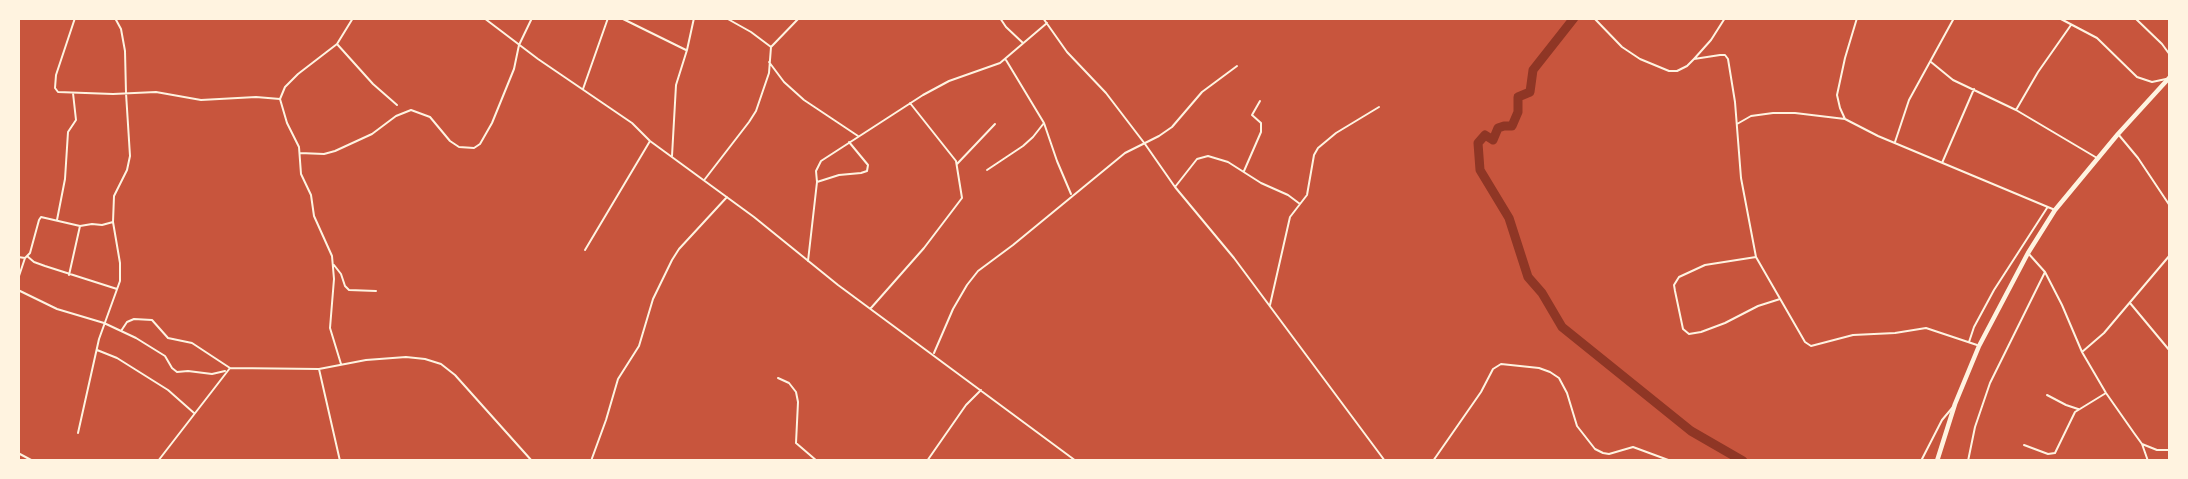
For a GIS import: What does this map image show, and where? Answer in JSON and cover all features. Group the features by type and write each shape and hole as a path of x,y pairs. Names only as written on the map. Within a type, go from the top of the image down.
{"highway":[{"path":"1937,461 1955,404 1979,345 2028,253 2055,210 2118,134 2169,78"}],"street":[{"path":"75,18 54,82 58,92 156,92 201,100 256,97 280,99"},
{"path":"78,434 104,323 118,289 120,263 113,222 114,196 128,170 130,156 125,51 120,29 114,18"},
{"path":"353,18 337,44 291,80 280,99 300,153 301,174 311,195 314,216 334,265 349,290 376,291"},
{"path":"484,18 632,123 650,141 1076,461"},
{"path":"300,153 324,154 336,151 372,134 396,116 411,110 430,117 450,141 459,147 474,148 480,144 492,123 514,69 519,45 532,18"},
{"path":"583,89 608,18"},
{"path":"621,18 687,50"},
{"path":"672,156 676,84 694,18"},
{"path":"726,18 771,47"},
{"path":"704,180 756,111 769,73 771,47 799,18"},
{"path":"999,18 1023,43"},
{"path":"1043,18 1067,52 1106,93 1174,187 1234,258 1385,461"},
{"path":"1594,18 1622,47 1640,60 1661,69 1677,71 1694,59 1711,40 1725,18"},
{"path":"1845,119 1838,95 1845,58 1857,18"},
{"path":"1894,142 1909,100 1954,18"},
{"path":"2059,18 2097,38 2136,77 2152,82 2169,78"},
{"path":"2135,18 2162,44 2170,56"},
{"path":"808,261 817,182 816,171 821,161 910,103 949,81 1006,60 1047,24"},
{"path":"2016,110 2038,72 2071,25"},
{"path":"337,44 373,84 397,105"},
{"path":"1694,59 1720,55 1728,59 1742,178 1756,257 1804,342 1811,346 1853,335 1895,333 1919,328 1979,345"},
{"path":"1006,60 1044,123 1071,195"},
{"path":"770,62 784,82 804,100 858,136"},
{"path":"1931,62 1953,80 1974,88 2016,110 2098,159"},
{"path":"934,354 953,309 978,271 1125,153 1145,144 1172,127 1202,92 1237,66"},
{"path":"1942,163 1974,88"},
{"path":"57,220 65,179 68,132 76,120 73,93"},
{"path":"1244,171 1261,132 1262,123 1252,115 1260,101"},
{"path":"871,308 912,262 960,202 963,194 954,158 910,103"},
{"path":"1270,306 1290,217 1307,195 1314,155 1318,148 1352,122 1379,107"},
{"path":"1737,124 1751,116 1773,113 1795,113 1845,119 1852,124 2055,210"},
{"path":"987,170 1023,146 1044,123"},
{"path":"957,164 995,124"},
{"path":"2118,134 2138,158 2170,206"},
{"path":"585,250 650,141"},
{"path":"817,182 839,175 861,174 867,171 868,165 849,142"},
{"path":"1174,187 1191,166 1202,157 1208,156 1228,162 1300,204"},
{"path":"591,461 618,379 639,346 653,299 672,260 727,197"},
{"path":"1969,343 1974,327 1994,290 2047,208"},
{"path":"18,279 26,257 33,246 41,217 80,226 113,222"},
{"path":"69,274 80,226"},
{"path":"2028,253 2044,272 2062,305 2082,352 2106,393 2142,444 2148,461"},
{"path":"2082,352 2104,333 2170,255"},
{"path":"18,257 26,257 34,262 118,289"},
{"path":"1756,257 1705,266 1679,277 1674,285 1683,329 1689,334 1708,330 1758,306 1780,299"},
{"path":"334,265 330,328 341,364"},
{"path":"1968,461 1975,426 1990,383 2044,272"},
{"path":"18,291 57,309 104,323 121,331 165,356 171,368 177,372 212,374 243,367 319,369 341,364 406,357 441,364 470,389 532,461"},
{"path":"2129,302 2170,351"},
{"path":"121,331 127,322 134,319 152,320 168,338 192,343 228,370"},
{"path":"98,350 117,358 168,390 194,413"},
{"path":"1433,461 1481,392 1493,369 1501,364 1539,368 1559,378 1567,393 1577,426 1595,449 1609,454 1633,447 1671,461"},
{"path":"319,369 340,461"},
{"path":"161,460 228,370"},
{"path":"778,378 789,383 796,392 798,409 796,443 817,461"},
{"path":"927,461 966,405 981,390"},
{"path":"2024,445 2048,454 2055,453 2071,417 2078,409 2106,393"},
{"path":"2047,395 2078,409"},
{"path":"1921,461 1942,420 1955,404"},
{"path":"2142,444 2157,450 2170,450"},
{"path":"18,453 33,461"}],"waterway":[{"path":"1574,18 1533,70 1530,92 1518,97 1518,112 1512,126 1498,128 1493,140 1485,135 1478,143 1480,170 1509,218 1528,277 1542,293 1562,327 1691,431 1743,461"}]}
